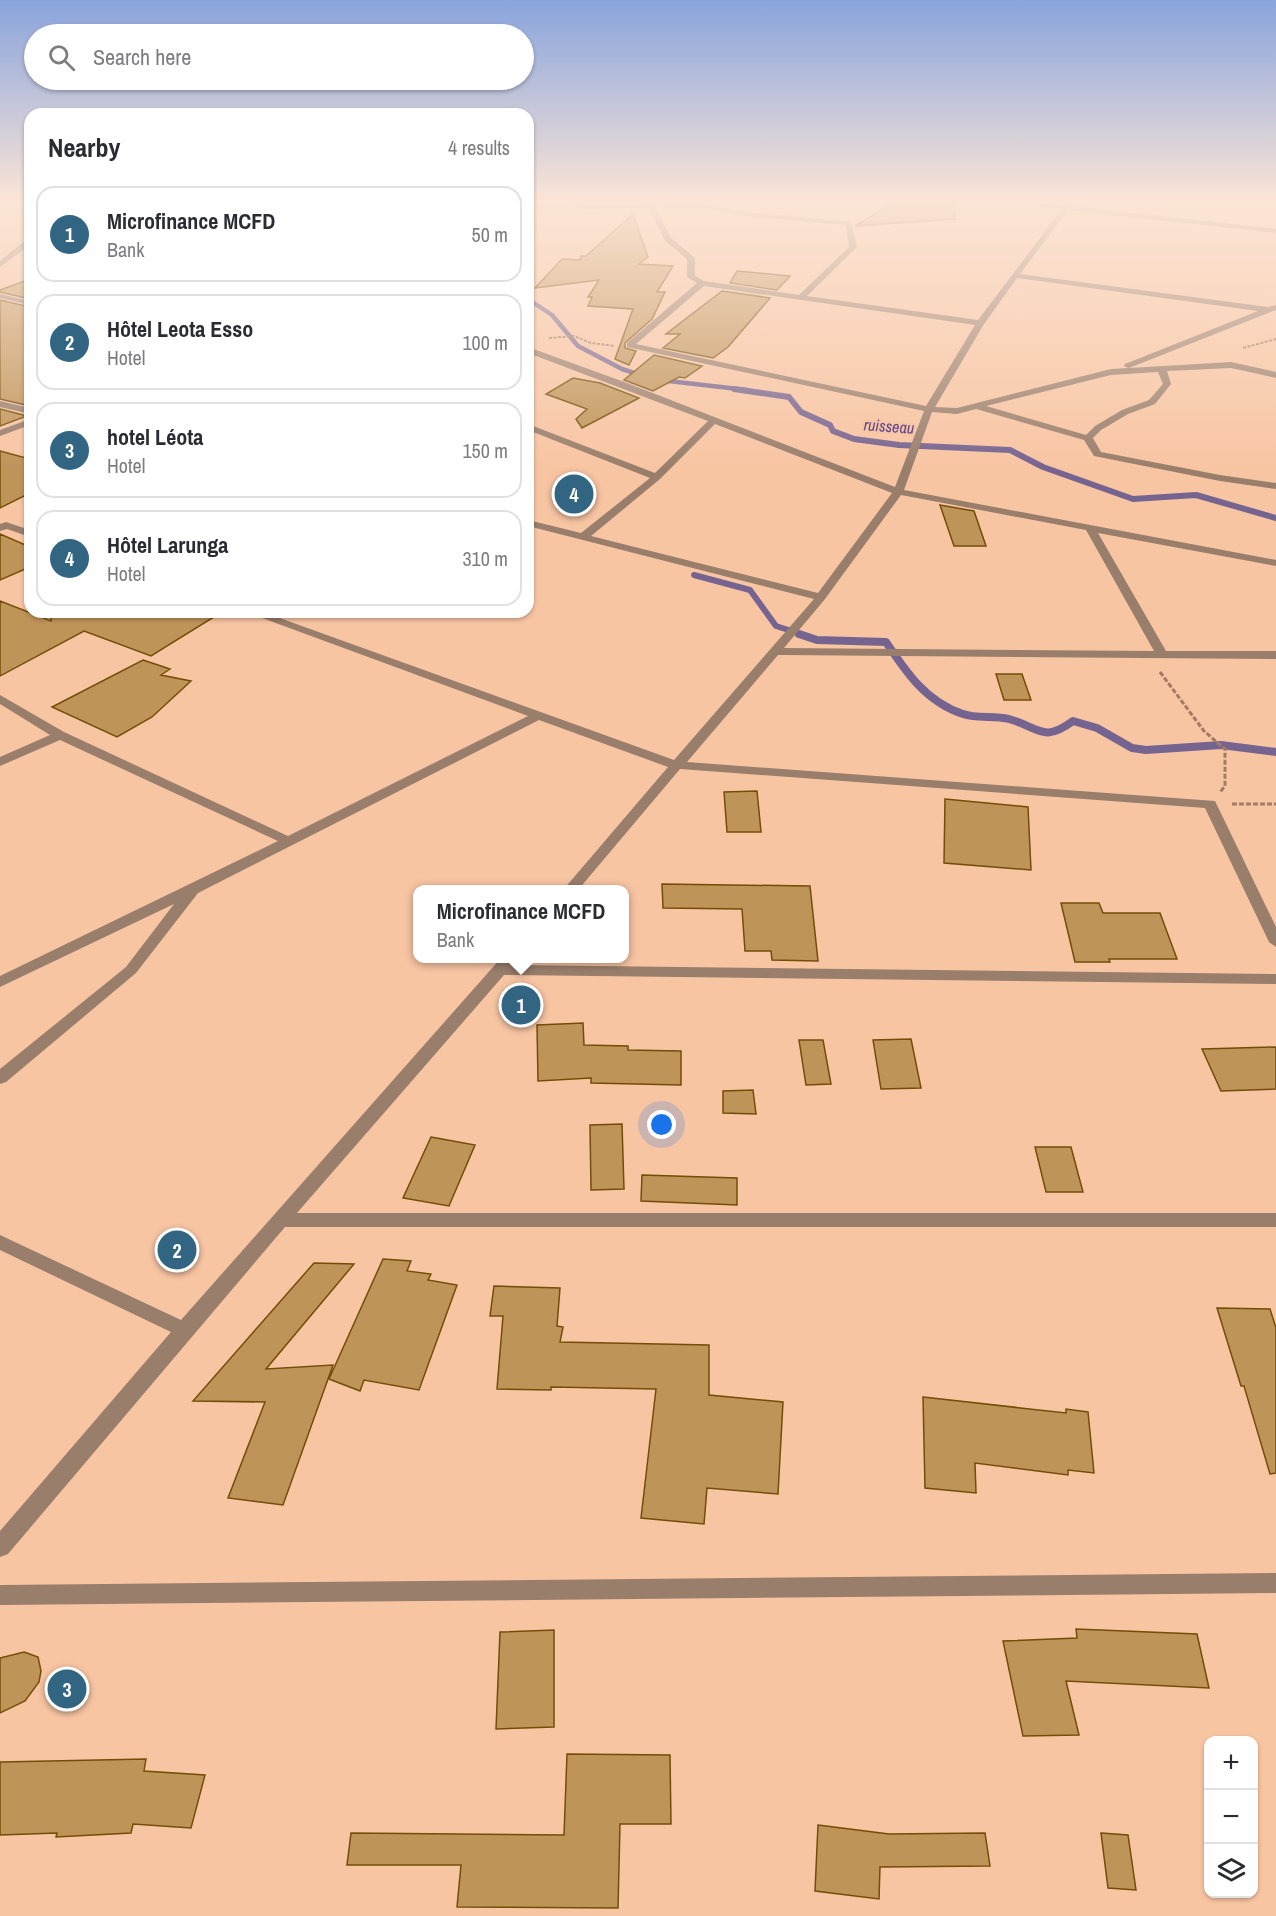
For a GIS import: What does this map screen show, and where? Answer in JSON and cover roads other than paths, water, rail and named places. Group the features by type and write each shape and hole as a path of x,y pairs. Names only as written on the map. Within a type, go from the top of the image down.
{"street":[{"path":"693,290 630,345 929,409 957,411 1111,372 1273,308"},
{"path":"754,290 980,323"},
{"path":"801,297 808,290"},
{"path":"574,885 821,597 898,492 929,409 980,323 1006,290"},
{"path":"1132,290 1273,308"},
{"path":"0,296 24,302"},
{"path":"534,352 898,492 1276,563"},
{"path":"1111,372 1231,364 1276,375"},
{"path":"1088,438 1098,428 1125,412 1152,402 1167,384 1161,368"},
{"path":"0,404 24,410"},
{"path":"976,407 1088,438 1097,454 1276,486"},
{"path":"584,536 657,477 713,421"},
{"path":"0,433 24,424"},
{"path":"534,429 657,477"},
{"path":"1263,483 1276,477"},
{"path":"534,524 821,597"},
{"path":"0,528 6,525 24,532"},
{"path":"1090,528 1162,654"},
{"path":"268,618 675,765 1210,804 1276,942"},
{"path":"775,651 1276,655"},
{"path":"0,699 60,735 288,841"},
{"path":"0,982 194,889 537,716"},
{"path":"0,762 60,735"},
{"path":"0,1078 131,970 194,889"},
{"path":"0,1547 184,1330 505,964 1276,979"},
{"path":"282,1220 1276,1220"},
{"path":"0,1242 184,1330"},
{"path":"0,1595 1276,1583"}],"waterway":[{"name":"ruisseau","path":"534,303 552,315 578,346 622,369 643,376"},
{"name":"ruisseau","path":"660,380 747,390"},
{"name":"ruisseau","path":"734,389 789,397 801,412 830,425 833,431 854,439 899,445 1010,450 1043,467 1133,499 1196,495 1276,518"},
{"name":"ruisseau","path":"694,575 750,590 776,626 804,635"},
{"name":"ruisseau","path":"799,634 817,640 886,642 918,685 938,702 963,714 1009,719 1041,732 1055,731 1073,721 1097,728 1132,748 1146,750 1221,745 1276,752"}],"place":[{"name":"Hôtel Larunga","path":"574,494"},
{"name":"Microfinance MCFD","path":"521,1005"},
{"name":"Hôtel Leota Esso","path":"177,1250"},
{"name":"hotel Léota","path":"67,1689"}]}
